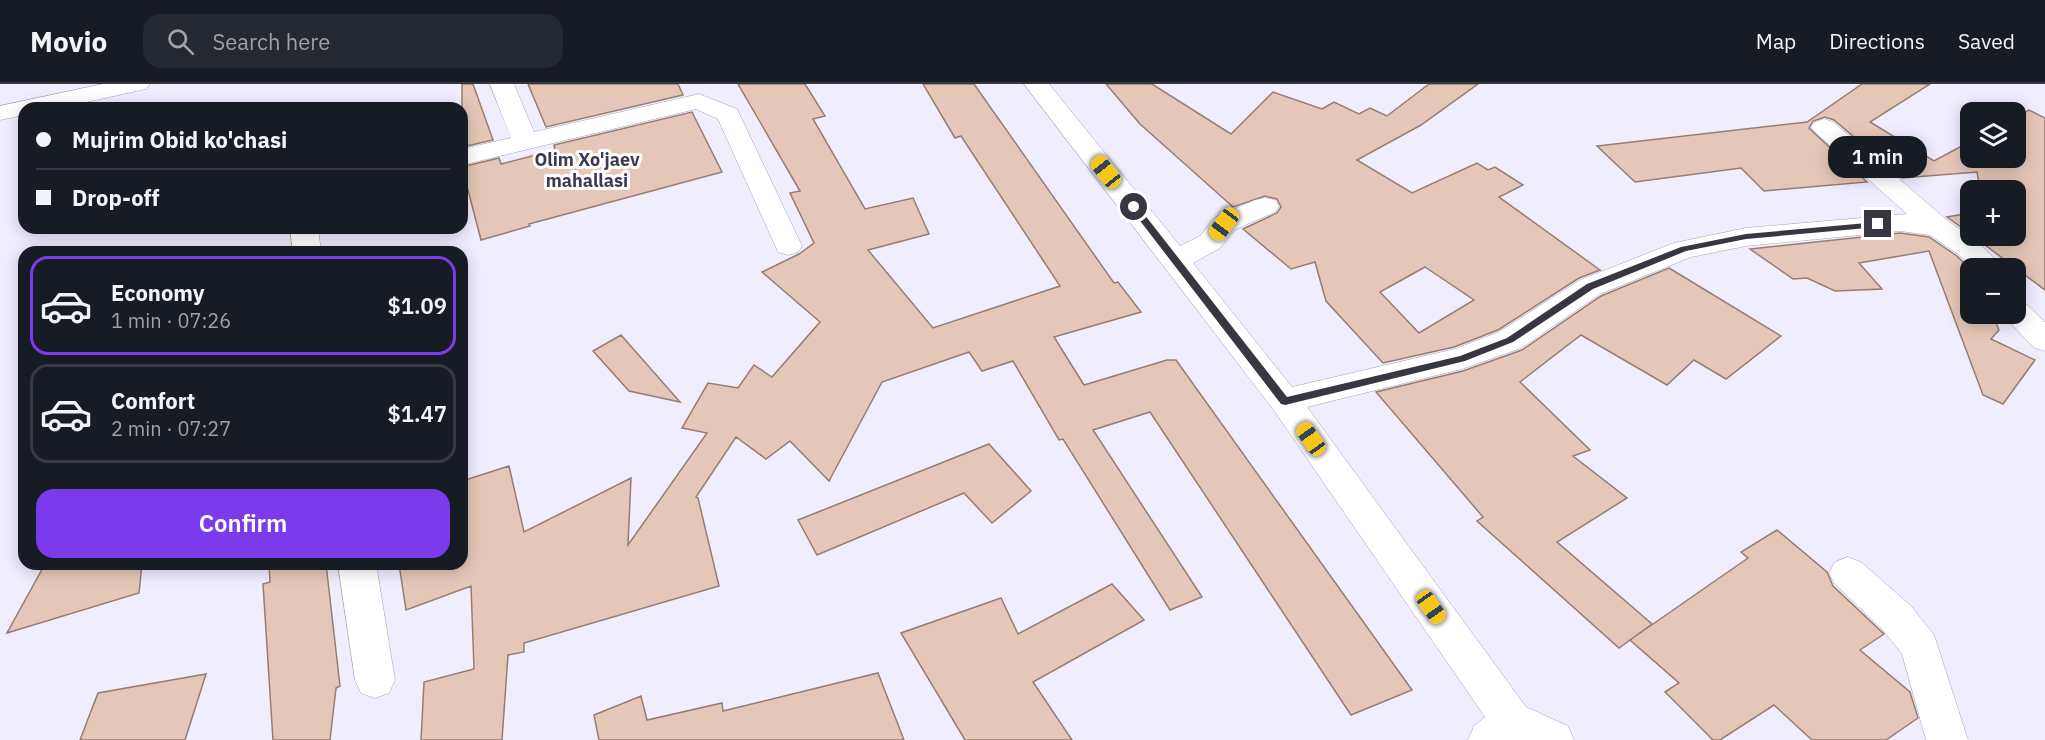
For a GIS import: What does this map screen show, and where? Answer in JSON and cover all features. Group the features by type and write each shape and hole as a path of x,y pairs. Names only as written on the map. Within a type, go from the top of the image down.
{"street":[{"path":"52,102 138,84"},
{"path":"502,84 525,140"},
{"path":"1036,84 1285,401 1500,730 1553,740"},
{"path":"468,155 699,100 728,114 788,246"},
{"path":"0,113 18,109"},
{"path":"1824,127 1938,227 1978,258"},
{"path":"1176,260 1210,242 1224,224 1264,206"},
{"path":"1285,401 1462,358 1510,340 1590,286 1684,249 1746,237 1900,222 1938,227"},
{"path":"2026,322 2045,340"},
{"path":"358,570 375,680"},
{"path":"1848,573 1897,618 1920,647 1947,740"}],"building":[{"path":"462,84 473,84 493,140 468,146 468,102 462,102"},
{"path":"528,84 678,84 683,95 546,127"},
{"path":"738,84 805,84 825,116 813,119 865,209 913,198 929,234 868,250 933,328 1060,286 961,136 955,138 923,84 974,84 1114,283 1118,282 1141,312 1054,337 1084,385 1167,360 1176,360 1412,690 1351,715 1150,412 1093,430 1202,597 1170,610 1063,439 1059,440 1013,361 982,371 969,352 882,382 829,481 790,441 766,459 736,437 696,497 719,586 524,643 524,652 508,655 502,740 421,740 424,682 474,669 471,586 406,610 400,570 468,570 468,479 509,466 524,532 631,478 628,545 707,433 682,428 708,383 738,388 754,365 772,377 820,322 762,272 799,254 814,243 790,193 800,191"},
{"path":"1106,84 1152,84 1231,134 1273,92 1322,109 1334,102 1359,114 1370,108 1387,116 1429,84 1478,84 1421,125 1357,160 1412,193 1477,163 1488,170 1495,167 1523,185 1499,197 1600,270 1579,278 1498,330 1454,347 1383,363 1326,301 1315,262 1291,269 1243,229 1277,213 1281,207 1277,199 1265,196 1233,207 1140,124","holes":["1425,267 1474,300 1419,333 1380,292"]},
{"path":"1862,84 1930,84 1870,122 1934,161 1960,147 1960,168 2026,168 2026,112 2029,110 2045,118 2045,290 2026,276 2026,258 2002,258 1986,246 2026,246 2026,180 1978,180 1977,172 1902,178 1834,120 1825,117 1813,121 1809,128 1867,182 1764,191 1741,168 1635,182 1597,146 1807,122"},
{"path":"692,112 722,172 529,224 530,226 481,240 468,190 468,166 499,158 501,164 555,150 554,145"},
{"path":"1960,215 1960,226 1947,217"},
{"path":"1900,233 1929,237 1960,259 1960,324 1996,324 1999,330 1991,339 2035,360 2003,404 1983,395 1929,251 1859,263 1882,289 1835,291 1807,278 1793,279 1750,249"},
{"path":"1669,268 1781,336 1726,379 1694,360 1667,385 1581,335 1520,382 1590,450 1573,456 1627,498 1557,542 1652,624 1619,648 1477,521 1483,517 1376,392 1463,371 1522,350 1601,296"},
{"path":"621,335 680,402 629,391 593,351"},
{"path":"989,444 1031,491 992,523 964,493 817,555 798,520"},
{"path":"1777,530 1827,572 1833,586 1884,634 1860,650 1910,692 1918,718 1886,740 1812,740 1774,705 1720,740 1713,740 1665,692 1679,683 1630,640 1748,558 1741,552"},
{"path":"42,570 141,570 139,593 7,633"},
{"path":"269,570 327,570 340,686 336,688 330,740 273,740 263,584 270,582"},
{"path":"1112,584 1144,620 1033,682 1072,740 965,740 901,633 1001,598 1018,634"},
{"path":"878,673 904,740 599,740 594,715 641,696 647,720 722,703 723,711"},
{"path":"206,674 185,740 80,740 98,693"}],"district":[{"name":"Olim Xo'jaev mahallasi","path":"587,170"}],"route":[{"path":"1134,207 1285,401 1462,358 1510,340 1590,286 1684,249 1746,237 1878,224"}]}
